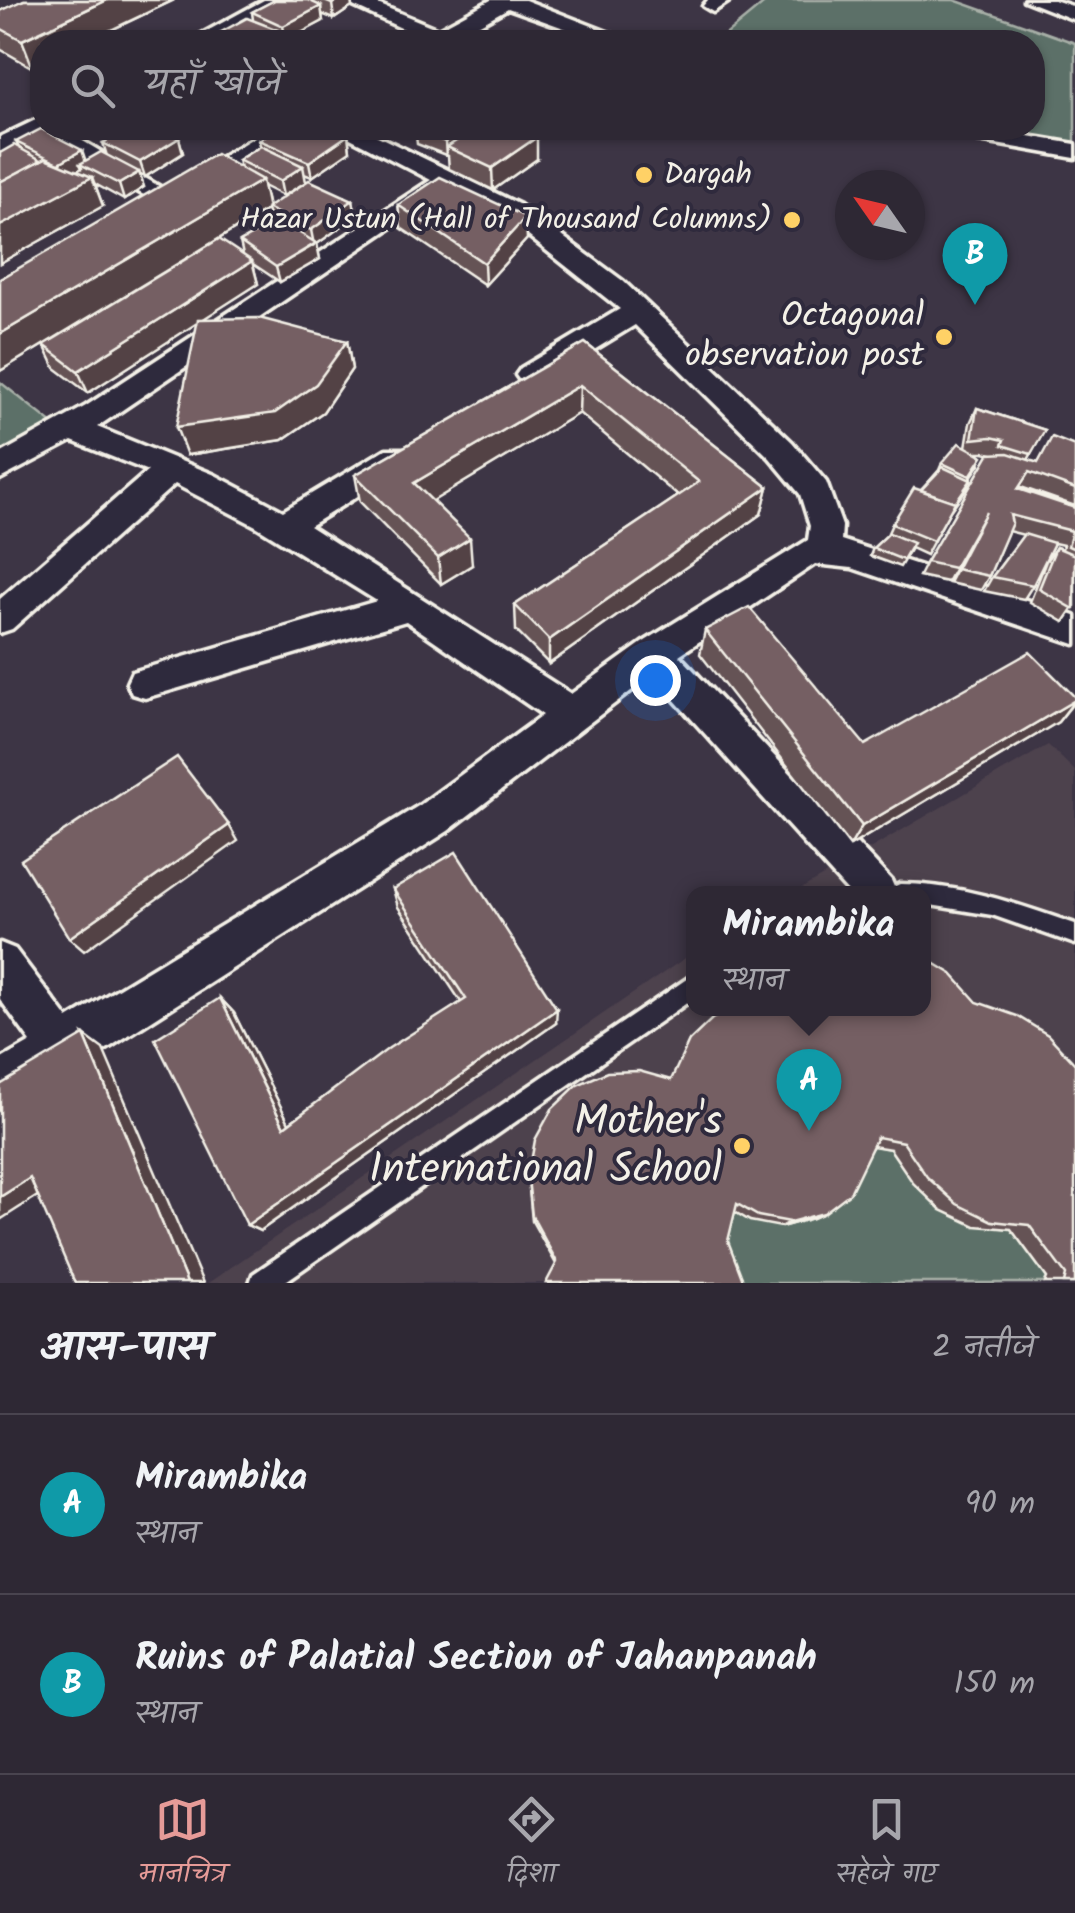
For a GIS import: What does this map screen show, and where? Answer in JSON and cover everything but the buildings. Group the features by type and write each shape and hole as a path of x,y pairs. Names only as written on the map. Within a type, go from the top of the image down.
{"street":[{"path":"221,30 280,0"},
{"path":"350,0 414,30"},
{"path":"453,30 506,0 589,30"},
{"path":"1034,0 1075,14"},
{"path":"0,146 30,132"},
{"path":"67,140 165,197"},
{"path":"130,216 265,140"},
{"path":"367,140 511,210 638,310 781,450 815,490 826,526 823,550"},
{"path":"1013,140 1075,151"},
{"path":"0,468 70,429 353,246 446,179"},
{"path":"503,392 638,310"},
{"path":"70,429 282,526 570,713"},
{"path":"282,526 418,444"},
{"path":"0,619 169,471"},
{"path":"0,1086 434,818 570,713 792,560 823,550 853,555 1075,630"},
{"path":"145,683 408,606"},
{"path":"654,653 870,886"},
{"path":"0,964 64,1050"}],"lane":[{"path":"931,896 992,905 1075,934"},
{"path":"262,1283 686,991"}],"shaded area":[{"name":"Mother's International School","path":"1048,745 1075,771 1075,1283 208,1283 686,957 686,1016 931,1016 931,886 806,886"}],"green space":[{"path":"768,0 954,0 1038,30 732,30"},
{"path":"1045,32 1075,43 1075,151 1013,140 1045,140"},
{"path":"0,382 58,428 0,458"},
{"path":"865,1144 890,1149 927,1192 957,1213 1011,1229 1047,1278 1044,1283 737,1283 721,1245 730,1209 750,1221"}],"place":[{"name":"Dargah","path":"644,175"},
{"name":"Hazar Ustun (Hall of Thousand Columns)","path":"792,220"},
{"name":"Ruins of Palatial Section of Jahanpanah","path":"975,305"},
{"name":"Octagonal observation post","path":"944,337"},
{"name":"Mirambika","path":"809,1131"},
{"name":"Mother's International School","path":"742,1146"}]}
